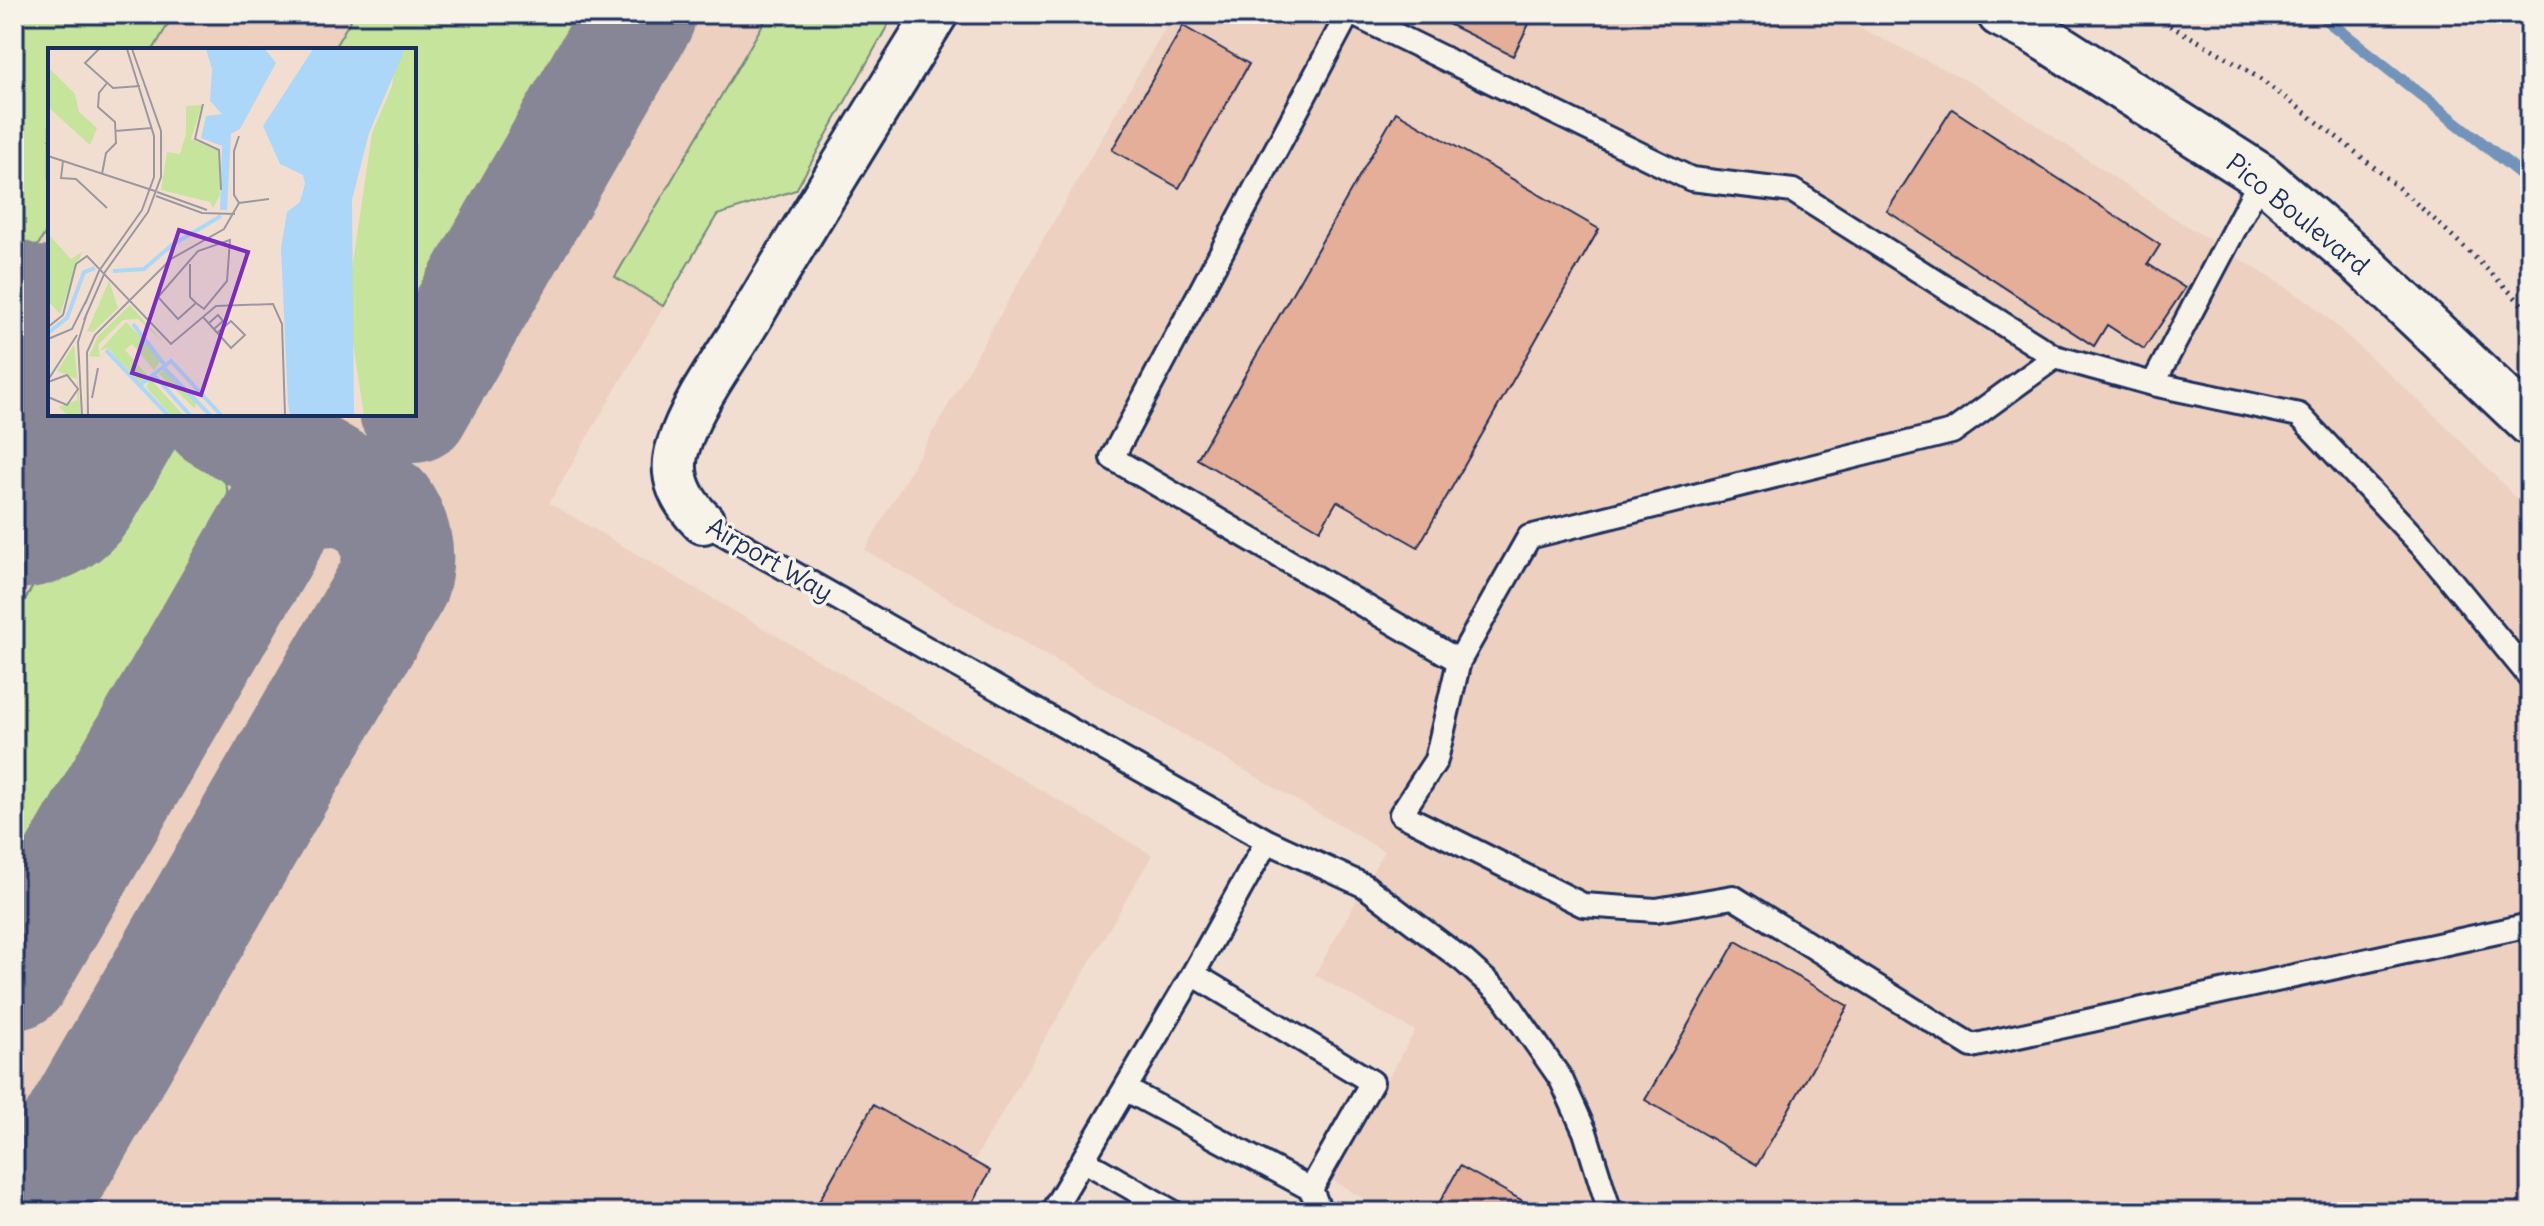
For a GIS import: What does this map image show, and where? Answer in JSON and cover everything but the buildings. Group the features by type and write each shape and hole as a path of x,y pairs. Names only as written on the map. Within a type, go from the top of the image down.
{"street":[{"name":"Airport Way","path":"703,522 683,504 675,477 677,449 694,412 795,242 936,14"},
{"name":"Pico Boulevard","path":"2000,14 2032,30 2262,177 2358,260 2530,423"}],"lane":[{"path":"1459,661 1112,458 1351,14 1691,179 1793,191 2055,357 2153,384 2299,415 2426,550 2530,677"},
{"path":"2153,384 2262,177"},
{"path":"2055,357 1952,432 1529,537 1459,661 1436,760 1401,814 1583,905 1656,910 1733,897 1972,1046 2530,925"},
{"name":"Airport Way","path":"703,522 1267,841 1365,886 1464,961 1503,996 1561,1079 1585,1132 1610,1212"},
{"path":"1052,1212 1193,974 1267,841"},
{"path":"1193,974 1372,1082 1311,1189"},
{"path":"1125,1089 1311,1189 1320,1212"},
{"path":"1083,1160 1173,1212"}],"path":[{"path":"2149,14 2253,75 2278,94 2389,182 2496,276 2530,313"},
{"path":"2524,14 2530,19"}],"shaded area":[{"path":"14,14 894,14 796,190 717,215 549,503 1152,855 974,1161 990,1171 968,1212 14,1212"},
{"path":"1173,14 1832,14 1982,88 2163,211 2311,303 2442,422 2530,512 2530,1212 1387,1212 1330,1179 1415,1031 1315,975 1384,851 865,550"}],"green space":[{"path":"14,14 174,14 154,48 48,48 48,228 25,267 14,260"},
{"path":"354,14 607,14 416,335 416,48 334,48"},
{"path":"769,14 894,14 796,190 717,215 663,306 615,277"},
{"path":"129,431 181,448 218,472 227,490 228,518 14,886 14,619 118,437"}],"waterway":[{"path":"2319,14 2530,181"}],"taxiway":[{"path":"416,404 640,14"},
{"path":"14,296 48,316"},
{"path":"29,1212 396,573 396,545 382,510 221,416"},
{"path":"14,974 282,511 301,496 323,490 369,500"}],"runway":[{"path":"14,449 48,390"}]}
